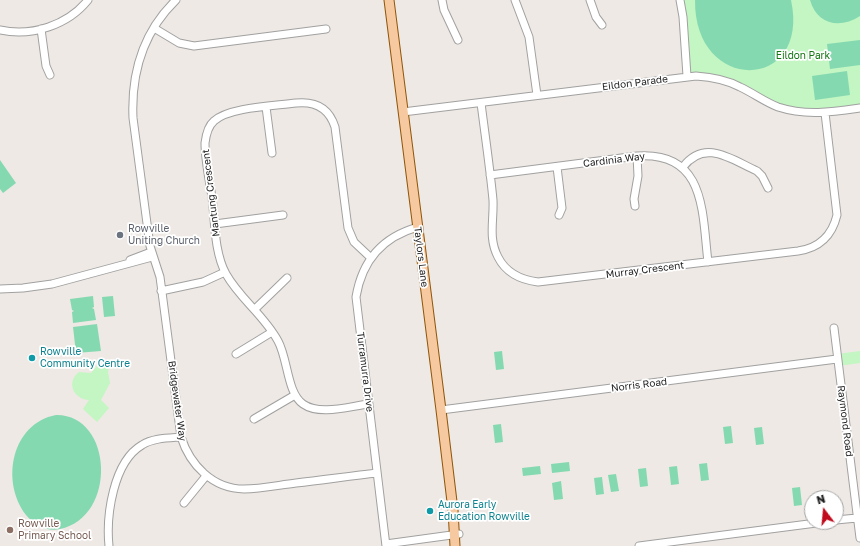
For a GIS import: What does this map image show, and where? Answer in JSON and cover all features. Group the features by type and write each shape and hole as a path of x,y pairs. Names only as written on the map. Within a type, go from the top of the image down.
{"main road":[{"name":"Taylors Lane","path":"389,1 453,510 457,535 461,546"},
{"name":"Taylors Lane","path":"455,546 457,535"}],"street":[{"path":"0,30 14,32 41,29 67,18 88,0"},
{"path":"442,0 444,10 458,40"},
{"path":"515,0 529,37 537,96"},
{"path":"590,0 596,17 602,25"},
{"path":"680,0 683,17 687,76"},
{"name":"Bridgewater Way","path":"172,1 144,44 138,61 132,97 133,118 151,255 151,265 161,289 181,437 189,457 206,476 226,486 244,489 377,473"},
{"path":"154,28 179,43 194,46 326,29"},
{"path":"41,29 46,66 50,75"},
{"name":"Eildon Parade","path":"403,112 687,76 714,78 732,83 783,108 806,113 860,108"},
{"name":"Mantung Crescent","path":"295,395 285,358 278,341 255,309 238,291 225,272 220,254 205,150 209,126 219,116 229,112 306,102 320,106 330,115 335,127 348,228 354,242 371,258"},
{"name":"Murray Crescent","path":"481,103 493,209 491,234 493,247 503,265 519,277 528,281 545,282 806,250 819,244 828,236 834,225 837,209 826,112"},
{"path":"266,107 272,153"},
{"path":"682,167 693,156 706,152 715,153 757,171 762,176 768,188"},
{"path":"635,206 638,176 637,156"},
{"name":"Cardinia Way","path":"490,175 637,156 658,156 670,160 682,167 691,176 699,192 708,262"},
{"path":"557,167 562,208 559,215"},
{"path":"216,224 283,215"},
{"name":"Turramurra Drive","path":"386,545 356,297 360,279 371,258 389,239 402,232 418,228"},
{"path":"0,289 36,287 110,268 151,255"},
{"path":"161,289 202,282 225,272"},
{"path":"255,309 287,278"},
{"name":"Raymond Road","path":"834,328 860,538"},
{"path":"236,354 272,332"},
{"name":"Norris Road","path":"441,410 837,359"},
{"path":"254,420 295,395 304,404 319,410 369,404"},
{"path":"110,546 108,533 110,508 116,486 126,462 133,452 148,442 181,437"},
{"path":"184,503 206,476"},
{"path":"844,519 857,518"},
{"path":"639,546 804,525"},
{"path":"386,545 457,535"}],"green space":[{"name":"Eildon Park","path":"680,0 860,0 860,108 825,113 783,108 740,86 687,76"},
{"path":"695,0 791,0 793,30 784,52 769,65 750,70 730,66 712,53 700,31"},
{"path":"810,0 860,0 860,16 845,22 830,22 818,15"},
{"path":"860,40 860,65 830,69 827,44"},
{"path":"847,71 850,95 815,100 812,76"},
{"path":"0,160 16,183 3,193 0,189"},
{"path":"93,296 94,307 92,308 94,309 96,320 73,323 72,312 74,311 72,310 70,299"},
{"path":"113,296 115,316 104,317 102,297"},
{"path":"97,324 101,351 76,353 73,327"},
{"path":"502,351 504,369 496,370 494,352"},
{"path":"860,351 860,363 838,366 837,354"},
{"path":"100,365 109,368 108,372 110,383 101,400 109,408 97,422 83,409 89,400 79,397 75,393 72,385 75,376 79,372 91,373 97,366"},
{"path":"56,415 75,419 89,431 98,447 101,467 99,487 92,506 79,521 55,530 46,529 37,525 26,515 18,501 12,471 15,455 20,441 29,429 41,420"},
{"path":"501,424 503,442 495,443 493,425"},
{"path":"731,426 733,443 725,444 723,427"},
{"path":"762,427 764,444 756,445 754,428"},
{"path":"569,462 570,471 552,473 551,464"},
{"path":"707,463 709,480 701,481 699,464"},
{"path":"540,466 541,474 523,476 522,468"},
{"path":"677,466 679,484 671,485 669,467"},
{"path":"646,468 648,486 640,487 638,469"},
{"path":"616,474 619,491 611,492 608,475"},
{"path":"602,477 604,494 596,495 594,478"},
{"path":"561,481 563,499 554,500 552,483"},
{"path":"800,487 802,505 794,506 792,488"}],"place":[{"name":"Rowville Uniting Church","path":"120,235"},
{"name":"Rowville Community Centre","path":"32,358"},
{"name":"Aurora Early Education Rowville","path":"430,511"},
{"name":"Rowville Primary School","path":"10,530"}]}
